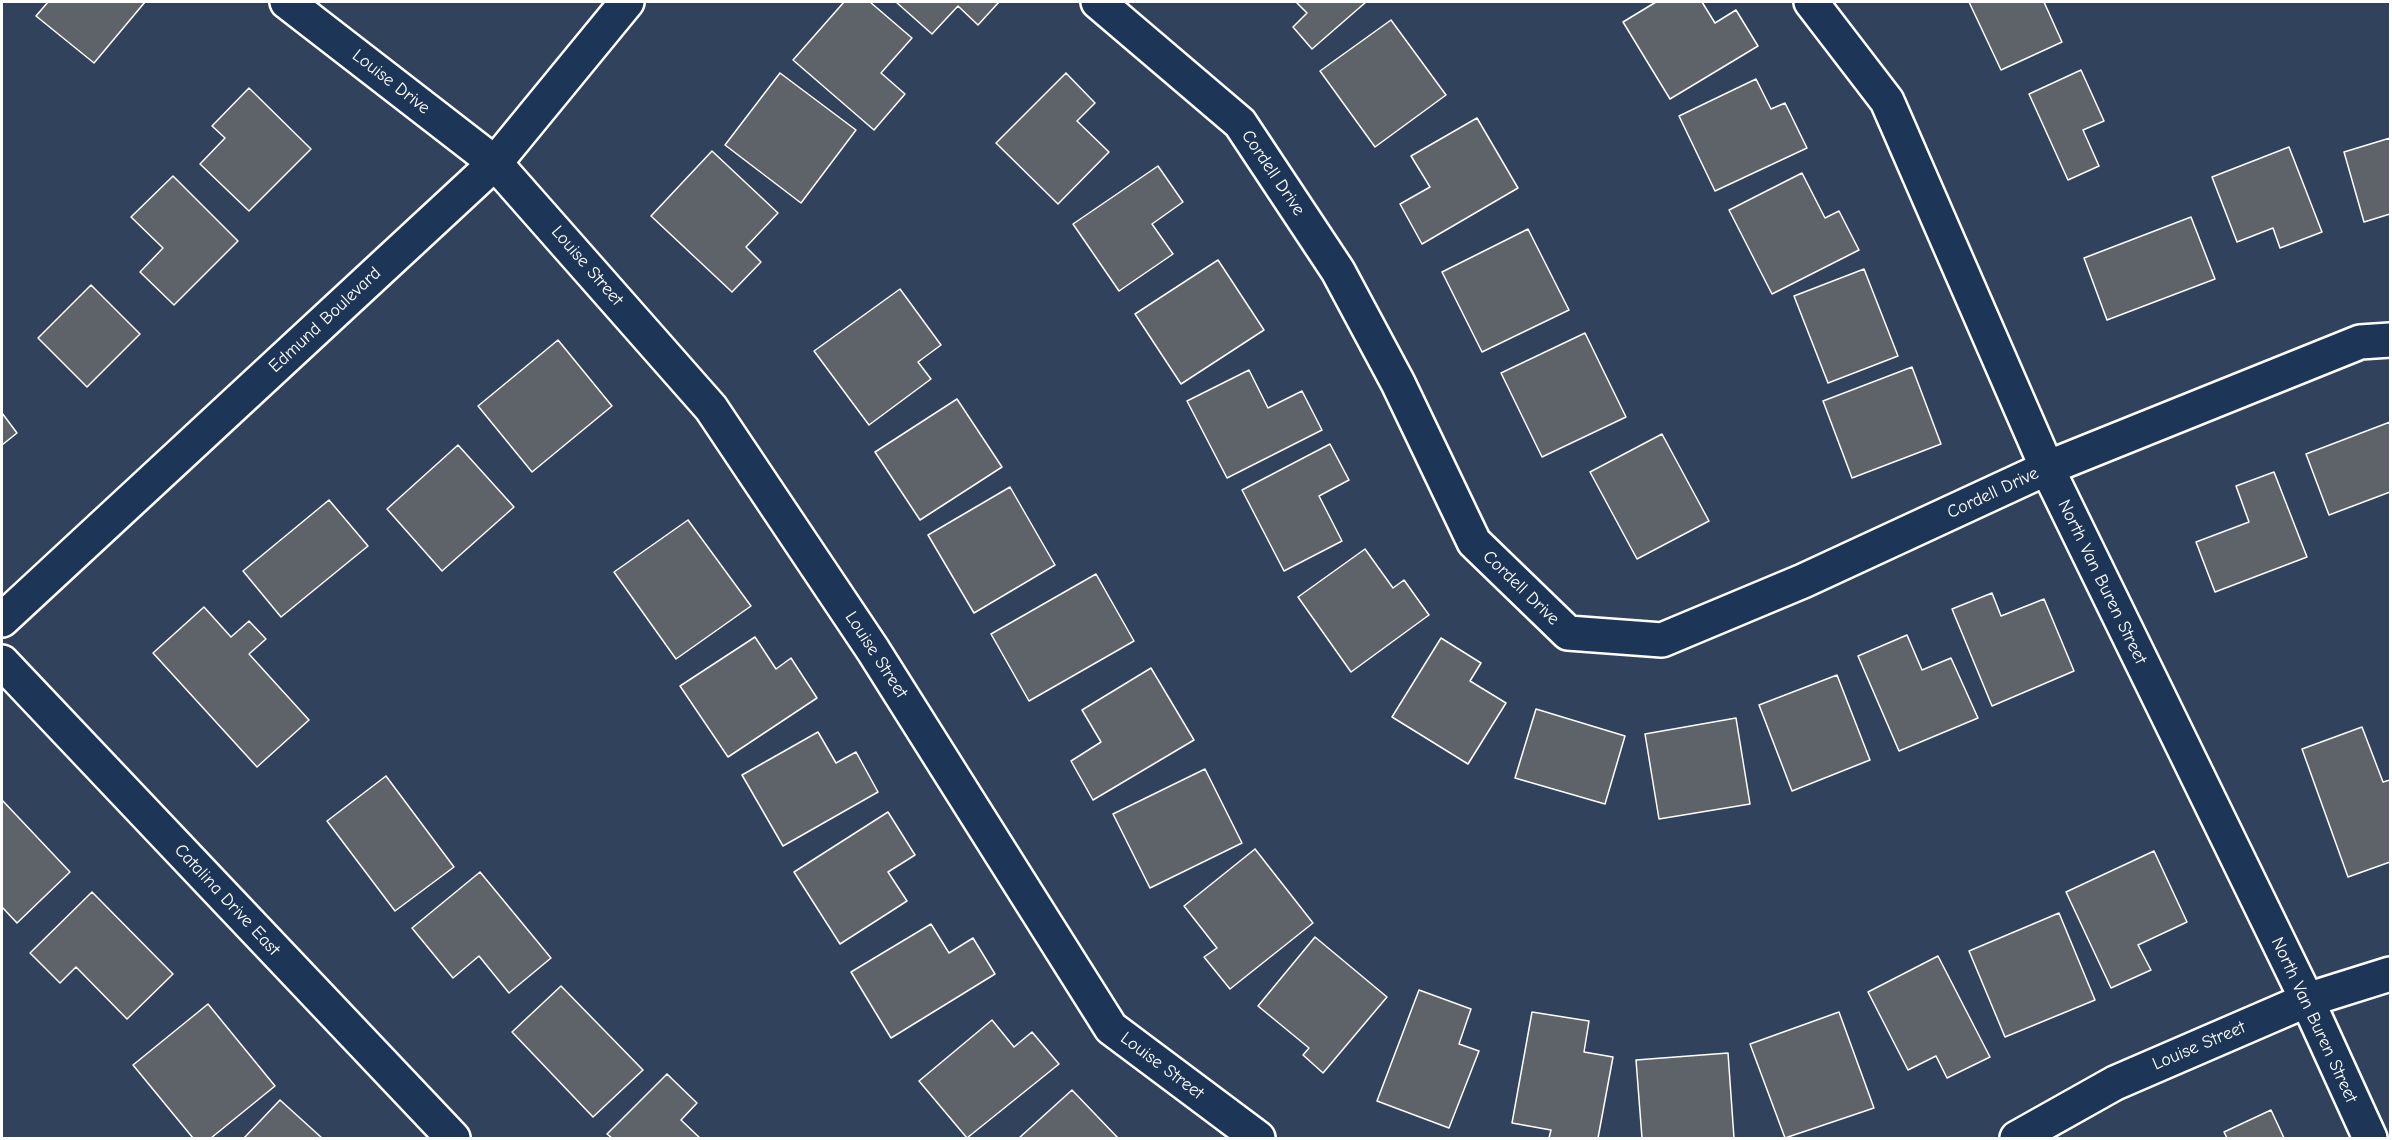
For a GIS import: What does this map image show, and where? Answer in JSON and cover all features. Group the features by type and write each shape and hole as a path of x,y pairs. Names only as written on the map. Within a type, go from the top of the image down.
{"street":[{"name":"Louise Drive","path":"287,2 495,163"},
{"name":"Edmund Boulevard","path":"2,620 495,163 627,2"},
{"name":"Cordell Drive","path":"1098,2 1240,123 1338,271 1398,383 1474,542 1568,633 1662,640 1803,581 2047,468 2360,342 2391,340"},
{"name":"North Van Buren Street","path":"1810,2 1887,101 2047,468 2307,1000 2370,1138"},
{"name":"Louise Street","path":"495,163 711,408 873,650 1110,1028 1258,1138"},
{"name":"Catalina Drive East","path":"2,662 453,1138"},
{"name":"Louise Street","path":"2017,1138 2115,1083 2307,1000 2391,974"}],"building":[{"path":"48,2 145,2 94,63 36,16"},
{"path":"844,2 870,2 912,38 881,73 905,94 874,130 793,60"},
{"path":"896,2 999,2 978,25 958,6 932,34"},
{"path":"1296,2 1366,2 1312,49 1293,27 1307,13"},
{"path":"1656,2 1702,2 1715,23 1736,10 1758,46 1670,99 1623,22"},
{"path":"1969,2 2044,2 2062,42 2001,70"},
{"path":"1391,20 1446,95 1375,147 1320,71"},
{"path":"2081,70 2104,121 2083,130 2099,166 2068,180 2029,94"},
{"path":"780,73 856,130 801,203 725,145"},
{"path":"1066,73 1095,103 1077,121 1109,152 1058,204 996,143"},
{"path":"1756,79 1771,109 1785,103 1807,148 1715,191 1679,116"},
{"path":"249,88 311,149 249,211 200,164 225,138 212,126"},
{"path":"1477,118 1518,188 1422,244 1400,204 1430,187 1411,156"},
{"path":"2390,138 2390,214 2364,222 2344,152"},
{"path":"2289,147 2322,232 2280,248 2273,228 2237,242 2212,177"},
{"path":"712,151 778,213 746,247 761,262 732,292 651,216"},
{"path":"1158,166 1183,202 1152,224 1173,254 1119,291 1073,224"},
{"path":"1802,173 1825,218 1839,211 1859,250 1772,294 1729,210"},
{"path":"173,176 238,241 174,305 140,272 163,248 131,217"},
{"path":"2191,217 2215,279 2107,320 2084,258"},
{"path":"1528,229 1569,310 1482,352 1442,272"},
{"path":"1218,260 1264,330 1181,384 1135,314"},
{"path":"1864,269 1898,356 1828,383 1794,296"},
{"path":"91,285 140,334 87,387 38,338"},
{"path":"900,289 941,345 918,362 931,379 869,425 814,351"},
{"path":"1585,333 1626,417 1542,457 1501,373"},
{"path":"558,340 612,406 532,472 478,406"},
{"path":"1912,367 1941,444 1852,478 1823,401"},
{"path":"1249,370 1268,408 1302,391 1322,430 1227,478 1187,401"},
{"path":"957,399 1002,467 920,520 875,452"},
{"path":"2,413 17,433 2,445"},
{"path":"2390,422 2390,492 2329,515 2306,454"},
{"path":"1662,434 1709,521 1637,559 1590,472"},
{"path":"1330,444 1349,480 1319,496 1342,541 1284,571 1242,490"},
{"path":"458,445 514,507 442,571 387,509"},
{"path":"2274,472 2307,557 2215,592 2196,542 2249,522 2236,486"},
{"path":"1010,487 1055,565 974,613 928,535"},
{"path":"329,500 368,546 281,617 243,571"},
{"path":"688,520 751,606 676,659 614,572"},
{"path":"1365,549 1393,588 1404,580 1429,615 1351,672 1298,597"},
{"path":"1096,574 1134,641 1029,701 991,634"},
{"path":"1992,593 2001,616 2044,599 2074,671 1992,706 1952,609"},
{"path":"204,607 231,637 249,621 266,639 249,654 309,720 257,767 153,653"},
{"path":"1907,635 1922,670 1951,658 1978,718 1899,751 1858,656"},
{"path":"755,637 776,669 791,658 817,698 728,757 680,686"},
{"path":"1441,638 1481,663 1470,681 1506,703 1468,764 1392,717"},
{"path":"1151,668 1194,740 1093,800 1071,761 1101,742 1082,710"},
{"path":"1837,675 1870,760 1792,791 1759,705"},
{"path":"1536,709 1625,736 1605,804 1515,778"},
{"path":"1736,718 1750,804 1659,819 1645,734"},
{"path":"2362,727 2383,782 2390,780 2390,862 2348,877 2302,749"},
{"path":"818,732 836,763 856,752 878,792 783,846 742,775"},
{"path":"1205,769 1242,843 1150,888 1113,814"},
{"path":"386,776 454,867 395,911 327,821"},
{"path":"2,800 70,872 17,923 2,907"},
{"path":"888,812 915,855 888,872 907,901 840,944 794,872"},
{"path":"1255,849 1313,923 1230,989 1204,957 1217,948 1184,906"},
{"path":"2154,851 2187,922 2138,945 2151,970 2111,988 2066,892"},
{"path":"480,872 551,958 509,993 479,956 453,978 412,928"},
{"path":"92,892 173,974 127,1019 76,967 60,983 30,953"},
{"path":"2059,913 2095,1000 2005,1037 1969,951"},
{"path":"931,924 949,953 973,938 995,974 891,1038 851,972"},
{"path":"1315,937 1387,997 1323,1073 1303,1055 1309,1048 1258,1006"},
{"path":"1938,956 1990,1057 1947,1078 1936,1056 1908,1070 1868,992"},
{"path":"561,986 643,1070 593,1117 512,1032"},
{"path":"1419,990 1471,1009 1459,1044 1479,1051 1449,1128 1377,1101"},
{"path":"208,1004 275,1086 211,1138 193,1138 133,1065"},
{"path":"1532,1012 1589,1021 1584,1052 1613,1057 1598,1138 1549,1138 1551,1130 1512,1123"},
{"path":"1839,1012 1874,1108 1785,1138 1750,1044"},
{"path":"992,1020 1014,1047 1032,1032 1059,1064 967,1138 919,1081"},
{"path":"1728,1053 1734,1138 1642,1138 1636,1060"},
{"path":"667,1074 697,1103 681,1120 700,1138 612,1138 607,1134"},
{"path":"1072,1090 1118,1138 1019,1138"},
{"path":"280,1100 322,1138 244,1138"},
{"path":"2271,1110 2284,1138 2227,1138 2224,1132"}]}
